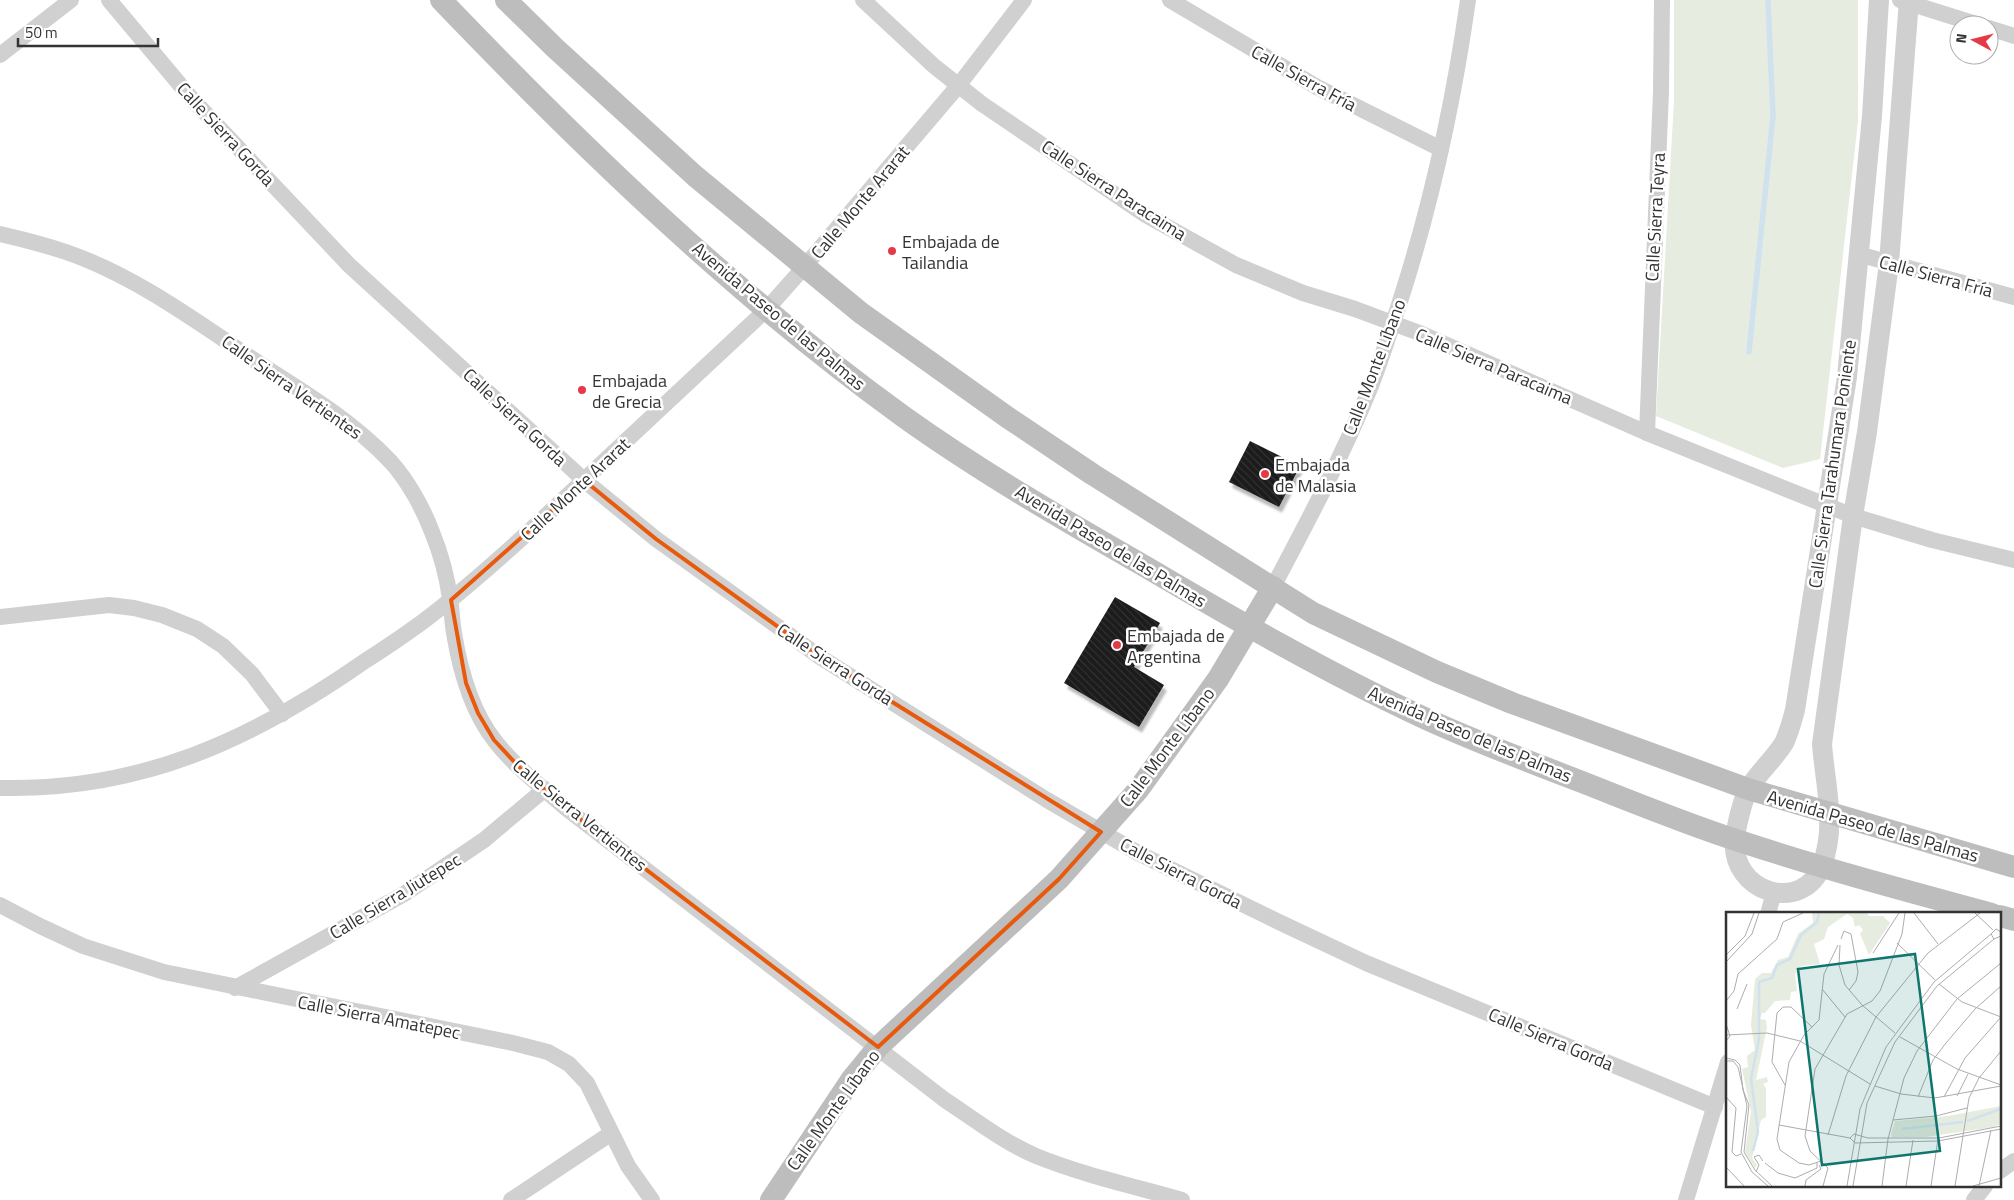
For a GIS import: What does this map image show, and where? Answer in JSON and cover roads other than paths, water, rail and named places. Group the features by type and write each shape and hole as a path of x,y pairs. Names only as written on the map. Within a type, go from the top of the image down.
{"main road":[{"name":"Avenida Paseo de las Palmas","path":"441,0 494,55 609,167 686,239 767,309 836,366 904,417 969,461 1054,514 1345,680 1424,718 1495,749 1735,840 1985,912"},
{"name":"Avenida Paseo de las Palmas","path":"506,0 555,48 696,176 861,313 1007,417 1092,474 1313,613 1437,672 1512,703 1748,789 2014,867"},
{"name":"Calle Monte Líbano","path":"771,1200 851,1080 878,1047 1059,879 1138,790 1218,679 1273,587"}],"street":[{"path":"0,55 71,0"},
{"name":"Calle Sierra Gorda","path":"109,0 192,99 349,265 585,481 656,539 820,656 1101,832 1200,884 1366,963 1715,1107"},
{"name":"Calle Sierra Paracaima","path":"862,0 958,86 1144,214 1236,265 1303,293 1355,309 1458,349 1646,433 1826,506 1932,540 2014,560"},
{"name":"Calle Monte Ararat","path":"0,788 62,786 105,780 184,760 223,744 317,695 421,623 493,564 585,481 767,309 958,86 1024,0"},
{"name":"Calle Sierra Fría","path":"1170,0 1317,87 1441,149"},
{"name":"Calle Monte Líbano","path":"1273,587 1316,505 1349,436 1372,385 1393,324 1428,204 1441,149 1460,57 1468,0"},
{"name":"Calle Sierra Teyra","path":"1646,433 1661,92 1662,0"},
{"name":"Calle Sierra Tarahumara Poniente","path":"1878,0 1872,116 1847,376 1796,710 1784,741 1748,789 1735,840 1736,859 1744,875 1758,888 1774,892 1792,892 1808,885 1822,866 1828,842 1831,814 1824,772 1822,744 1853,516 1867,432 1889,263 1906,1"},
{"path":"1906,1 1949,15"},
{"path":"1999,31 2014,36"},
{"name":"Calle Sierra Vertientes","path":"0,234 68,253 108,270 161,299 324,406 361,434 392,464 416,499 432,531 442,559 454,634 464,675 478,713 494,740 518,767 567,809 945,1100 987,1129 1034,1155 1074,1170 1182,1200"},
{"name":"Calle Sierra Fría","path":"1858,254 2014,296"},
{"path":"0,616 109,605 134,608 162,615 197,629 223,646 252,674 282,714"},
{"name":"Calle Sierra Jiutepec","path":"236,988 404,894 484,840 545,789"},
{"path":"1769,912 1774,892"},
{"name":"Calle Sierra Amatepec","path":"0,905 40,926 92,949 164,972 513,1043 548,1052 569,1064 587,1082 610,1134 628,1166 652,1200"},
{"path":"1686,1200 1726,1069"},
{"path":"512,1200 610,1134"},
{"path":"2002,1170 2014,1160"},
{"path":"1974,1200 1983,1188"}],"waterway":[{"path":"1749,352 1773,116 1768,0"}],"place":[{"name":"Embajada de Tailandia","path":"892,251"},
{"name":"Embajada de Grecia","path":"582,390"},
{"name":"Embajada de Malasia","path":"1265,474"},
{"name":"Embajada de Argentina","path":"1117,645"}]}
